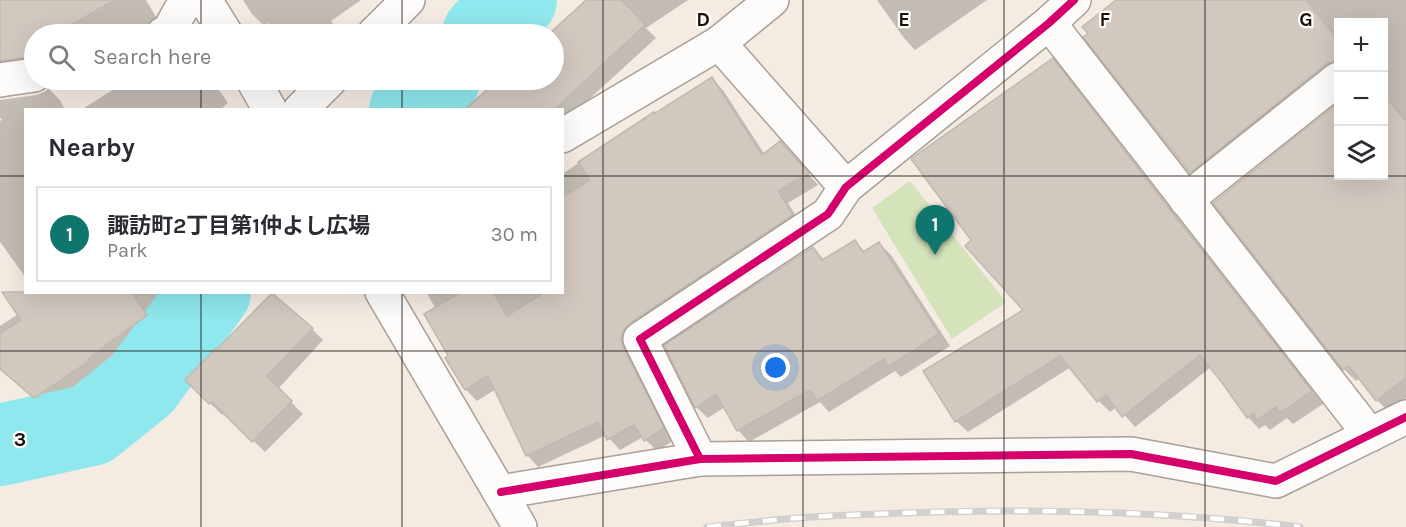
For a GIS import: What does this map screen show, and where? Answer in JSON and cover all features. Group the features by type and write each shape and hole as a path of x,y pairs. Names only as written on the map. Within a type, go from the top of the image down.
{"street":[{"path":"173,24 188,0"},
{"path":"205,0 220,24"},
{"path":"384,24 408,0"},
{"path":"564,135 719,44 772,0"},
{"path":"700,459 640,339 828,214 846,187 1049,23 1074,0"},
{"path":"1049,23 1370,435"},
{"path":"719,44 846,187"},
{"path":"0,80 24,76"},
{"path":"1186,200 1334,82"},
{"path":"302,108 320,90"},
{"path":"383,294 520,527"},
{"path":"501,492 700,459 1131,454 1276,481 1406,417"}],"green space":[{"path":"910,181 1006,302 952,339 872,208"}],"building":[{"path":"0,0 115,0 73,24 24,24 24,58 0,61"},
{"path":"586,0 622,0 645,25 556,108 466,108 487,90 564,90 564,24 560,24"},
{"path":"1116,0 1306,0 1334,35 1334,61 1326,64 1190,173 1083,37 1088,33 1082,27"},
{"path":"1053,58 1312,391 1280,413 1276,407 1257,420 1254,413 1247,418 1200,355 1122,417 1106,395 1097,402 1060,356 955,422 923,371 1023,310 965,246 971,240 911,159"},
{"path":"712,77 762,155 780,141 809,173 778,191 793,215 630,323 624,330 621,338 623,347 664,428 644,441 634,425 607,440 598,422 526,456 488,376 465,390 445,358 448,356 424,314 458,294 494,294 507,316 542,294 564,294 564,196 590,180 578,162 654,112 654,114"},
{"path":"1388,100 1406,121 1406,378 1376,401 1349,366 1343,370 1213,203 1334,106 1334,180 1388,180"},
{"path":"855,240 863,252 879,242 939,334 888,367 884,359 817,401 810,390 737,431 716,394 695,408 664,345 813,247 822,260"},
{"path":"2,292 132,294 147,315 88,359 89,361 34,398 0,369 0,334 21,320"},
{"path":"271,294 313,328 267,376 292,401 252,442 212,402 209,404 185,380"}],"waterway":[{"path":"493,24 516,0"},
{"path":"412,108 429,90"},
{"path":"0,445 91,425 142,384 209,294"}],"railway":[{"path":"707,527 837,516 982,511 1141,514 1300,527"}],"cycle path":[{"path":"700,459 640,339 828,214 846,187 1049,23 1074,0"},
{"path":"501,492 700,459 1131,454 1276,481 1406,417"}],"place":[{"name":"諏訪町2丁目第1仲よし広場","path":"935,255"}]}
